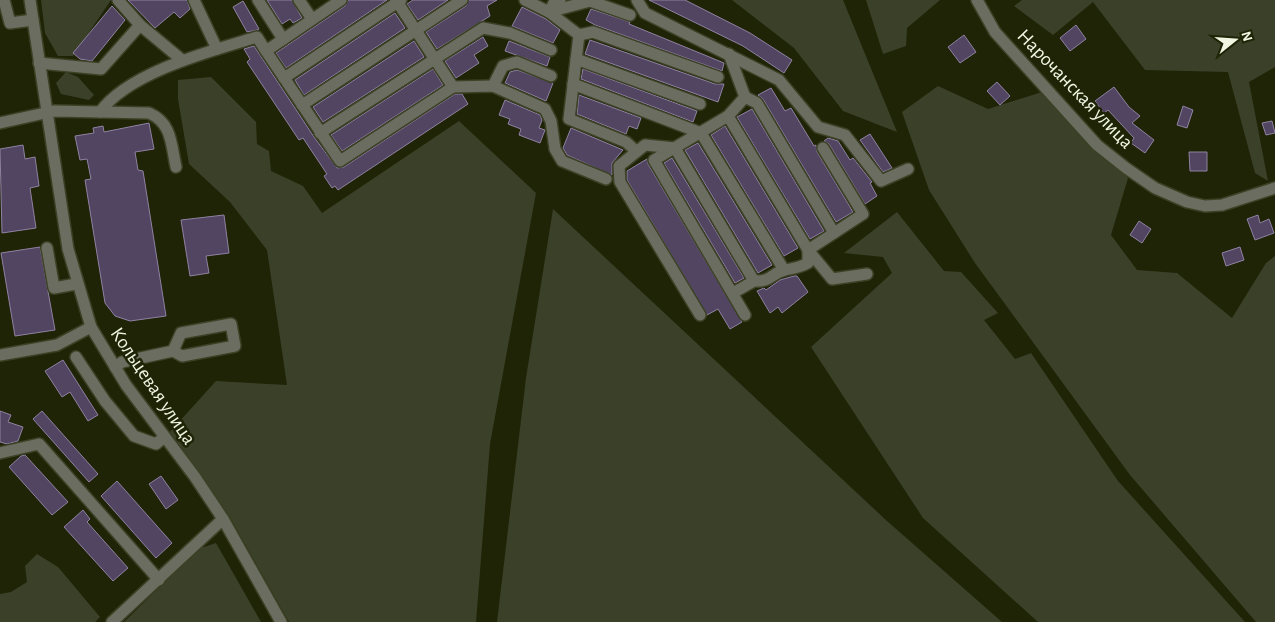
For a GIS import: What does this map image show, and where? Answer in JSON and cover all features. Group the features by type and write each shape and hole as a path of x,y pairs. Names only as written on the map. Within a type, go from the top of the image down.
{"street":[{"path":"4,0 10,23 33,20"},
{"name":"Кольцевая улица","path":"30,0 68,249 76,284 91,327 114,367 163,438 195,477 223,519 281,622"},
{"path":"118,0 140,25 182,60"},
{"path":"194,0 217,49"},
{"path":"258,0 283,39"},
{"path":"299,0 312,19"},
{"path":"266,51 341,0"},
{"path":"302,105 462,0"},
{"path":"525,0 549,12 579,35 593,32 718,77"},
{"path":"549,12 554,3 560,0"},
{"path":"637,0 646,13 779,80 818,127 845,135 880,181 908,169"},
{"name":"Нарочанская улица","path":"977,0 996,32 1097,145 1154,188 1186,202 1205,206 1222,205 1275,188"},
{"path":"284,78 398,1 453,87"},
{"path":"549,12 590,2 630,16"},
{"path":"39,63 101,69 140,25"},
{"path":"320,133 483,28 510,33 551,50"},
{"path":"579,35 569,119 626,142 636,151"},
{"path":"100,112 110,99 159,70 182,60 257,37 340,161 453,87 493,86 545,109 551,121 555,148 562,162 606,179"},
{"path":"729,54 745,97 757,103 834,233"},
{"path":"576,59 700,104"},
{"path":"493,86 503,66 517,62 551,76"},
{"path":"573,84 701,133 784,270"},
{"path":"745,97 728,116 654,160 745,315"},
{"path":"0,123 46,113 149,113 161,118 168,131 176,166"},
{"path":"728,116 808,250 832,279 867,274"},
{"path":"675,148 645,145 619,166 620,182 700,315"},
{"path":"675,148 754,281"},
{"path":"808,250 863,214 823,148"},
{"path":"47,248 54,288 76,284"},
{"path":"733,293 754,281 766,281 784,270 796,270 808,263 808,250"},
{"path":"114,367 122,362 173,351 182,356 235,346 232,324 181,334 173,351"},
{"path":"0,356 57,345 91,327"},
{"path":"76,357 105,401 134,436 156,444 163,438"},
{"path":"0,453 39,444 159,580"},
{"path":"112,622 223,519"}],"green space":[{"path":"41,0 111,0 73,56 58,56 45,33"},
{"path":"732,0 843,0 897,132 843,111 794,48"},
{"path":"866,0 940,0 907,28 906,46 883,54"},
{"path":"1022,0 1275,0 1275,67 1249,82 1268,181 1255,173 1228,72 1145,70 1093,2 1053,35 1014,6"},
{"path":"66,72 78,77 94,95 89,100 61,94 56,83"},
{"path":"211,77 256,122 257,144 269,151 271,171 303,186 322,213 459,121 536,193 490,444 476,622 289,622 228,514 169,433 216,381 287,385 267,250 230,202 189,164 178,99 178,80"},
{"path":"938,86 988,109 1042,92 1128,178 1111,235 1137,270 1177,273 1232,318 1266,263 1275,256 1275,622 1256,622 1130,475 975,263 929,190 902,112"},
{"path":"553,209 887,521 1002,622 497,622 526,378"},
{"path":"897,212 944,271 961,272 998,313 984,320 1015,359 1031,353 1118,481 1245,622 1038,622 923,518 811,347 892,273 883,257 844,253"},
{"path":"216,543 261,622 124,622 198,549"},
{"path":"37,554 58,567 100,617 95,622 0,622 0,594 11,592 27,582 25,566"}],"building":[{"path":"128,0 187,0 190,9 180,18 174,12 155,28"},
{"path":"267,0 292,0 302,18 293,23 290,19 282,24"},
{"path":"348,0 387,0 286,68 276,53 345,6"},
{"path":"413,0 448,0 418,20 407,4"},
{"path":"469,0 497,0 487,6 490,16 437,49 426,32 466,6"},
{"path":"649,0 685,0 750,33 792,60 784,73 743,46"},
{"path":"243,1 259,29 247,32 233,7"},
{"path":"112,6 125,20 92,61 80,59 73,53"},
{"path":"522,7 546,19 560,30 553,43 512,26"},
{"path":"591,9 630,22 629,24 724,63 722,71 595,25 586,20"},
{"path":"395,13 405,28 304,95 295,80"},
{"path":"1076,25 1086,39 1070,51 1060,38"},
{"path":"964,35 976,52 960,63 948,47"},
{"path":"483,37 488,46 474,55 479,63 456,78 445,61"},
{"path":"590,40 715,84 724,84 718,102 585,54"},
{"path":"414,41 424,57 323,122 313,107"},
{"path":"509,41 550,57 547,66 505,51"},
{"path":"254,46 314,137 337,168 344,167 455,94 462,94 468,104 338,190 335,186 332,188 324,176 327,174 303,138 299,140 247,62 250,59 244,49"},
{"path":"433,69 443,85 342,151 331,135"},
{"path":"583,69 697,111 693,122 581,79"},
{"path":"517,70 553,83 546,101 505,83 510,72"},
{"path":"997,82 1010,96 1000,105 987,91"},
{"path":"1114,87 1129,107 1140,116 1132,123 1154,140 1145,153 1131,143 1134,138 1108,110 1104,113 1095,101"},
{"path":"771,88 785,111 791,108 814,146 816,145 817,152 853,212 836,222 763,99 758,95"},
{"path":"579,95 641,118 637,129 629,126 626,134 577,114"},
{"path":"505,100 540,115 542,120 539,128 545,130 540,143 519,135 521,129 508,124 510,119 499,115"},
{"path":"1183,106 1193,110 1187,128 1177,125"},
{"path":"752,109 824,231 810,239 737,117"},
{"path":"1272,121 1275,133 1266,135 1262,123"},
{"path":"149,123 154,149 135,152 138,170 143,171 166,316 130,321 115,316 105,303 85,180 91,179 87,159 80,160 75,136 94,133 93,128 103,126 104,132"},
{"path":"725,126 798,248 784,256 711,135"},
{"path":"571,128 623,150 612,163 612,175 567,155 563,148"},
{"path":"870,134 892,168 883,172 860,140"},
{"path":"828,138 838,141 850,160 853,158 872,182 870,183 877,196 865,204 829,144 824,141"},
{"path":"698,143 772,265 758,273 685,150"},
{"path":"23,145 25,159 35,157 39,186 30,188 36,228 2,233 0,149"},
{"path":"1189,152 1207,152 1207,171 1190,171"},
{"path":"672,158 744,278 735,283 664,163"},
{"path":"647,159 648,164 742,322 730,329 718,309 707,315 627,180 627,171"},
{"path":"224,215 229,253 206,256 209,273 190,276 181,220"},
{"path":"1258,215 1260,223 1269,219 1274,233 1255,240 1247,219"},
{"path":"1139,221 1151,229 1142,243 1130,235"},
{"path":"40,247 55,330 15,336 1,253"},
{"path":"1240,247 1244,260 1226,266 1222,253"},
{"path":"797,276 808,292 782,313 778,307 770,313 757,291 764,288 766,290 780,280"},
{"path":"63,360 98,415 88,421 70,392 62,397 45,371"},
{"path":"0,411 11,415 8,422 23,427 18,441 7,444 0,442"},
{"path":"42,411 98,474 89,482 33,419"},
{"path":"25,455 68,502 52,515 9,467 21,456"},
{"path":"161,476 178,500 166,509 149,484"},
{"path":"117,481 172,543 156,558 101,496"},
{"path":"83,510 90,519 87,522 128,568 113,581 64,527"}]}
